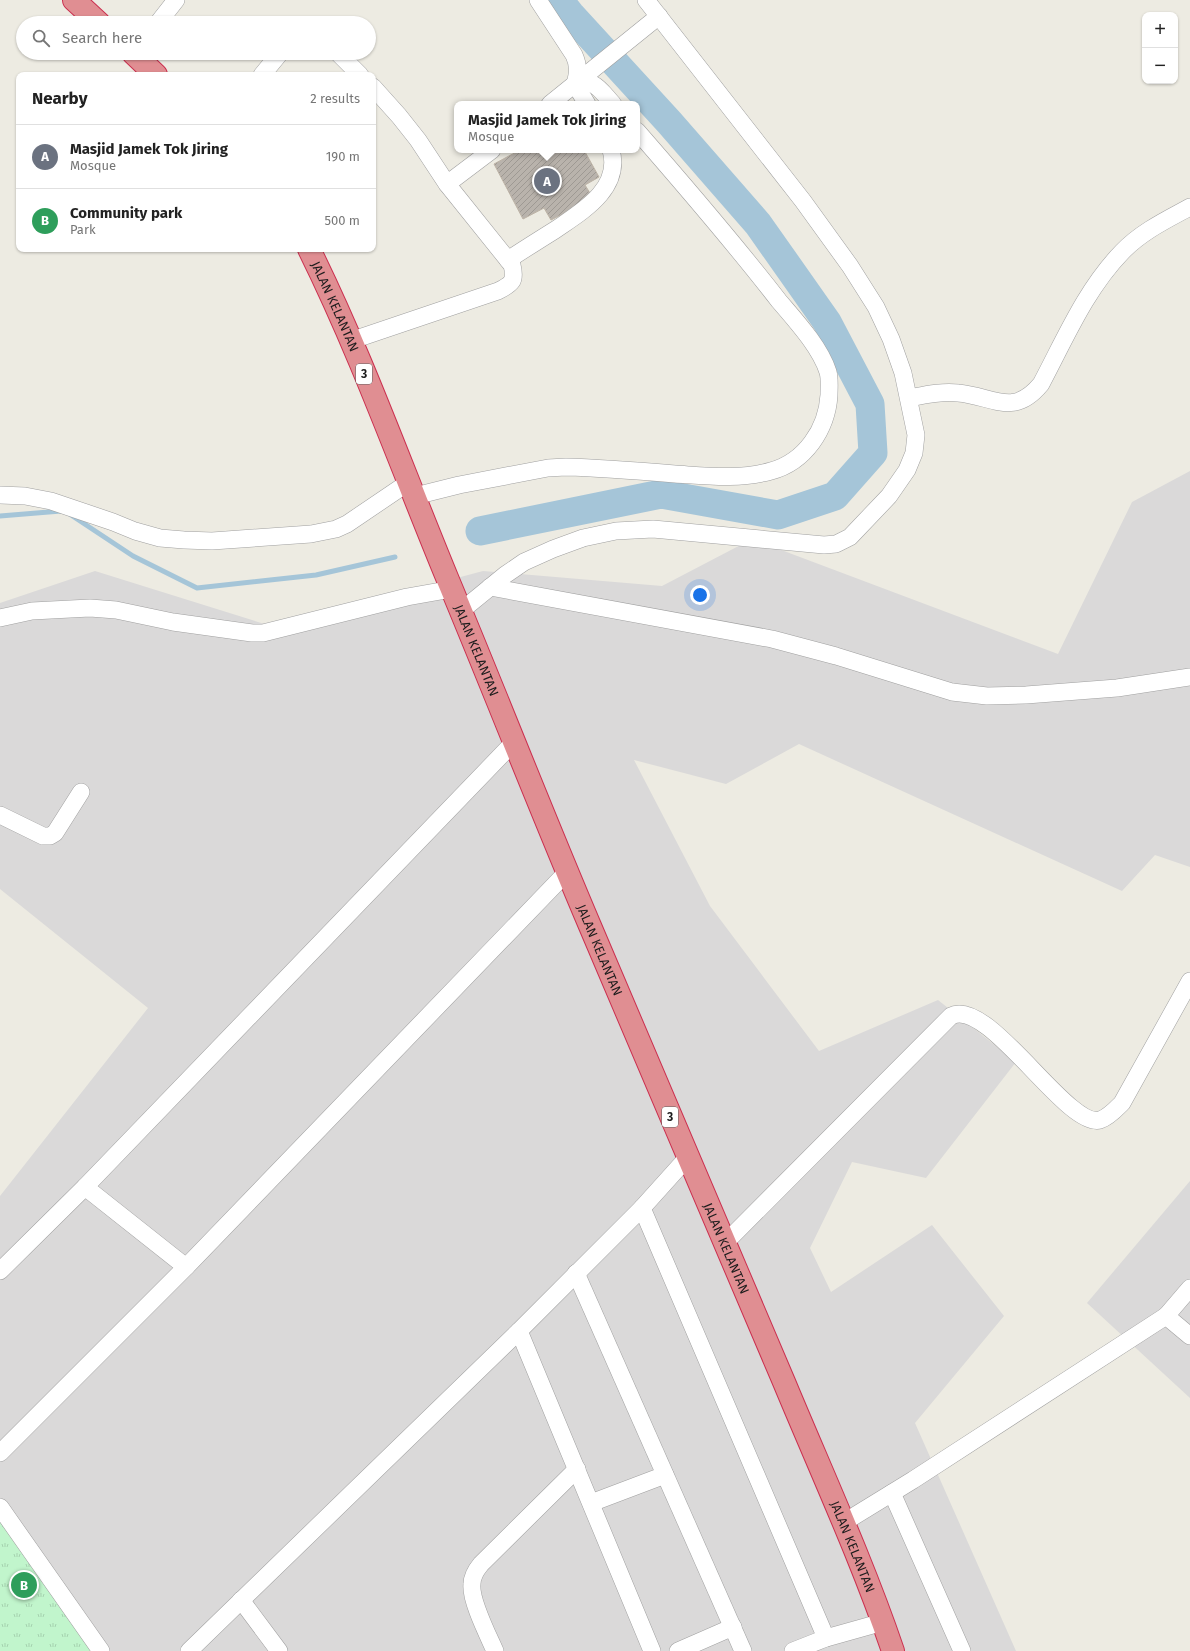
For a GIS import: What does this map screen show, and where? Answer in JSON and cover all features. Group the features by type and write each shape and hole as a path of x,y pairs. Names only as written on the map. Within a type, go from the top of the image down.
{"highway":[{"path":"74,0 91,16"},
{"path":"141,60 153,72"},
{"name":"JALAN KELANTAN","path":"309,252 350,341 414,493 567,872 843,1523 883,1622 893,1651"}],"street":[{"path":"163,16 176,0"},
{"path":"538,0 577,63 586,101"},
{"path":"461,611 524,562 553,548 583,538 616,530 652,529 824,545 843,542 850,537 889,496 907,470 914,453 916,435 903,373 891,339 876,307 863,286 803,201 646,0"},
{"path":"554,101 659,16"},
{"path":"264,72 274,60"},
{"path":"345,60 357,72"},
{"path":"580,80 589,82 598,88 610,101"},
{"path":"350,341 507,286 514,279 512,265 447,184 418,140 399,116 376,91"},
{"path":"0,495 25,496 51,501 135,531 160,538 212,541 311,534 336,529 414,493 548,468 566,467 729,477 752,476 773,471 787,465 807,449 823,425 828,408 828,373 820,356 804,332 767,285 640,135"},
{"path":"447,184 488,153"},
{"path":"508,260 594,202 605,189 611,173 612,153"},
{"path":"909,398 946,392 960,393 1012,404 1023,400 1033,393 1041,384 1091,290 1122,252 1156,225 1190,207"},
{"path":"0,618 32,611 90,608 122,611 173,622 258,633 451,586"},
{"path":"490,587 772,639 952,692 987,696 1026,695 1117,688 1190,677"},
{"path":"0,1271 85,1187 514,742"},
{"path":"0,815 43,836 50,836 56,833 81,792"},
{"path":"0,1453 186,1267 567,872"},
{"path":"725,1243 951,1016 960,1013 983,1024 1025,1061 1068,1106 1090,1120 1100,1120 1122,1103 1190,981"},
{"path":"189,1651 519,1331 642,1208 687,1158"},
{"path":"85,1187 186,1267"},
{"path":"642,1208 826,1638"},
{"path":"576,1273 743,1651"},
{"path":"843,1523 1166,1316 1190,1288"},
{"path":"1166,1316 1190,1336"},
{"path":"519,1331 652,1651"},
{"path":"495,1651 473,1596 472,1584 474,1573 481,1564 577,1469"},
{"path":"591,1503 665,1475"},
{"path":"892,1493 962,1651"},
{"path":"0,1507 101,1651"},
{"path":"241,1600 279,1651"},
{"path":"793,1651 826,1638 883,1622"},
{"path":"678,1651 733,1627"}],"shaded area":[{"path":"1190,471 1190,867 1155,855 1122,891 799,744 726,784 634,760 710,906 819,1051 938,1000 1016,1062 926,1178 852,1162 810,1248 831,1292 932,1225 1004,1316 915,1423 1016,1651 0,1651 0,1196 148,1008 0,889 0,603 95,571 274,627 483,571 662,586 752,539 1058,654 1132,502"},
{"path":"1190,1181 1190,1398 1087,1303"}],"green space":[{"path":"0,1518 97,1651 0,1651"}],"building":[{"path":"514,153 586,153 599,177 585,185 593,198 551,220 544,208 523,219 494,164"}],"waterway":[{"path":"480,531 661,494 778,515 835,496 873,453 870,404 827,322 758,224 669,122 570,14 559,0"},
{"path":"0,516 61,511"},
{"path":"71,515 133,556 197,588 316,575 395,557"}],"place":[{"name":"Masjid Jamek Tok Jiring","path":"547,181"},
{"name":"Community park","path":"24,1585"}]}
